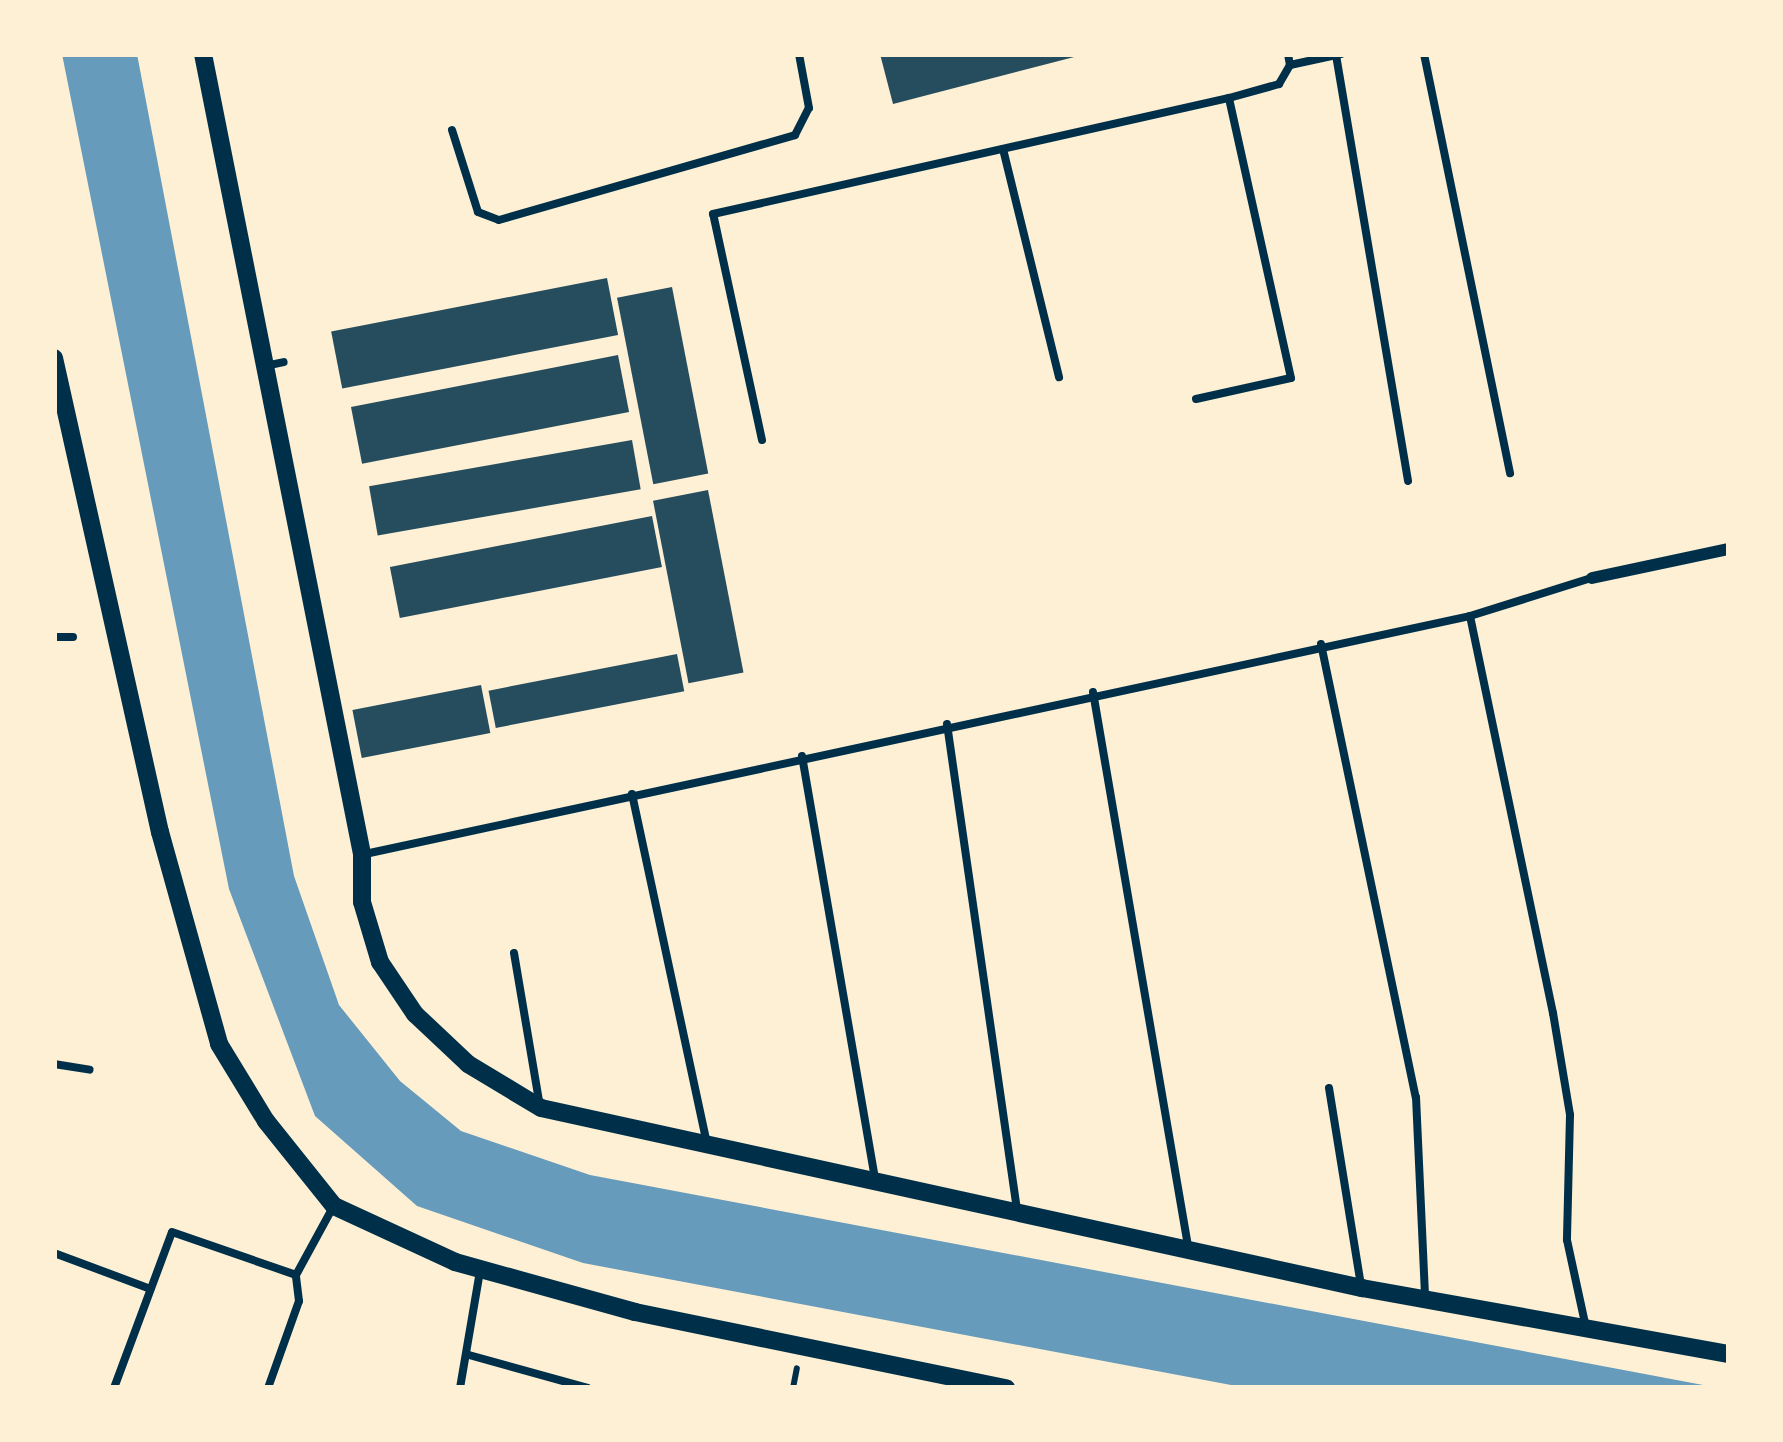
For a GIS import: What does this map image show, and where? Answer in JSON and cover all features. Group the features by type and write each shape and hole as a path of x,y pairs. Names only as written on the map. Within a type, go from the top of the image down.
{"street":[{"path":"203,54 362,854 362,902 380,962 415,1014 468,1064 541,1108 1362,1288 1729,1354"},
{"path":"54,358 57,398 160,832 219,1044 266,1121 334,1205 480,1268 635,1312 1006,1388"},
{"path":"1592,578 1729,549"}],"lane":[{"path":"452,130 478,212 499,220 795,135 809,108 799,54"},
{"path":"762,440 713,214 1229,98 1279,84 1290,65 1288,54"},
{"path":"1424,54 1510,472"},
{"path":"1290,65 1338,55 1408,481"},
{"path":"1196,399 1291,378 1229,98"},
{"path":"1003,149 1059,377"},
{"path":"263,366 284,362"},
{"path":"362,854 1093,692 1470,616 1592,578"},
{"path":"1470,616 1570,1114 1567,1240 1586,1328"},
{"path":"54,637 73,637"},
{"path":"1321,644 1416,1097 1425,1298"},
{"path":"1093,692 1189,1250"},
{"path":"947,724 1018,1214"},
{"path":"802,756 875,1182"},
{"path":"632,794 707,1145"},
{"path":"514,953 541,1108"},
{"path":"54,1064 90,1070"},
{"path":"1329,1088 1362,1288"},
{"path":"268,1388 299,1300 296,1275 334,1205"},
{"path":"114,1388 172,1232 296,1275"},
{"path":"54,1253 151,1289"},
{"path":"460,1388 480,1268"},
{"path":"469,1355 588,1388"}],"water":[{"path":"62,54 137,54 294,876 339,1005 400,1081 461,1131 590,1175 1719,1388 1247,1388 583,1263 417,1206 315,1116 229,889"}],"building":[{"path":"880,54 1078,54 1078,56 893,104"},
{"path":"607,278 618,335 342,389 331,332"},
{"path":"672,287 708,474 653,484 617,298"},
{"path":"618,355 629,412 362,464 351,407"},
{"path":"632,440 641,489 378,536 369,486"},
{"path":"708,490 743,673 689,683 653,501"},
{"path":"652,516 662,567 400,618 390,567"},
{"path":"677,654 684,691 496,728 489,691"},
{"path":"481,685 490,733 362,758 352,710"}]}
